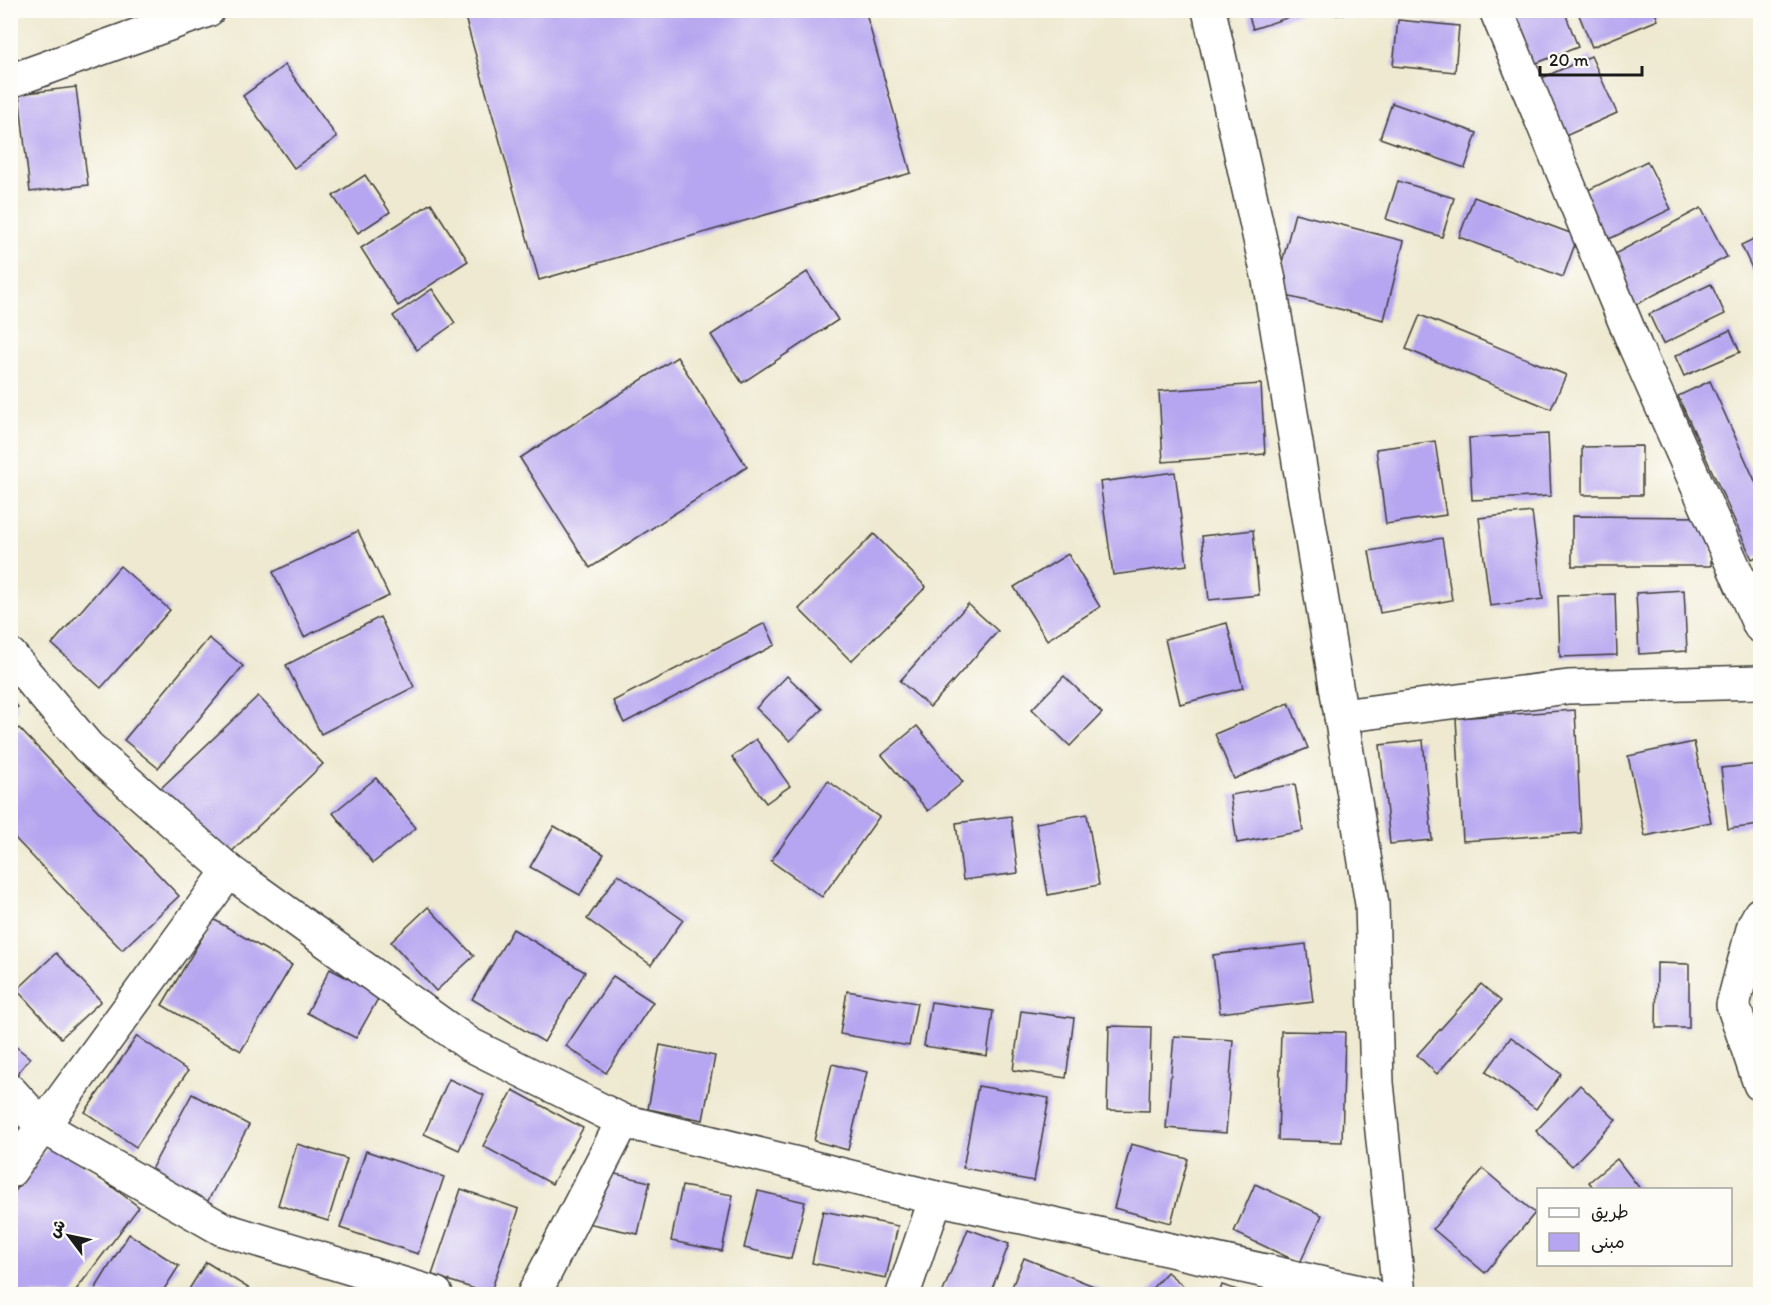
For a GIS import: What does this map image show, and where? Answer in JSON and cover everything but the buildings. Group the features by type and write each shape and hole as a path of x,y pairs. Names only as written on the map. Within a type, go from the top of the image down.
{"street":[{"path":"10,81 208,10"},
{"path":"1209,10 1269,280 1372,904 1377,1083 1399,1294"},
{"path":"1496,10 1635,346 1761,626"},
{"path":"10,655 88,747 229,871 469,1044 623,1121 936,1198 1369,1294"},
{"path":"1341,716 1568,687 1761,682"},
{"path":"10,1171 229,871"},
{"path":"1761,914 1754,925 1747,1009 1761,1084"},
{"path":"10,1091 42,1126 222,1229 436,1294"},
{"path":"534,1294 623,1121"},
{"path":"903,1294 936,1198"}]}
